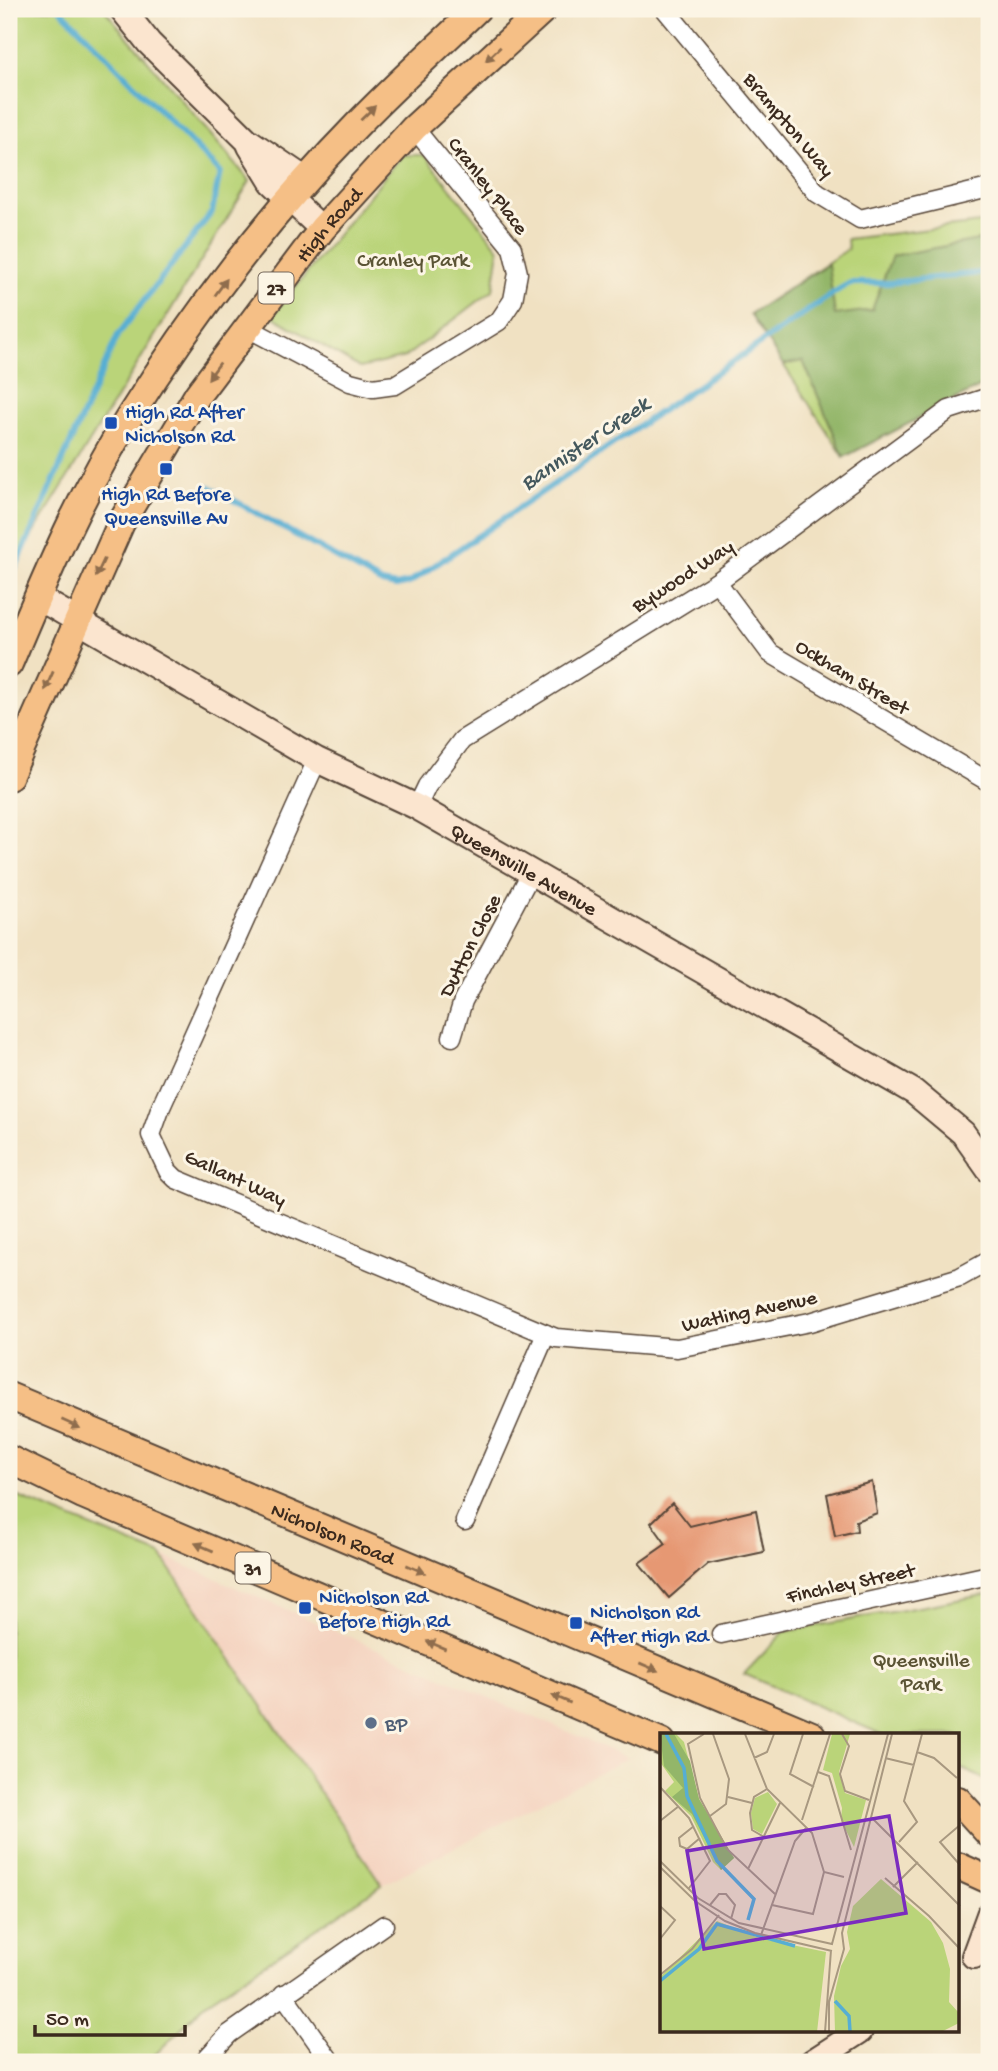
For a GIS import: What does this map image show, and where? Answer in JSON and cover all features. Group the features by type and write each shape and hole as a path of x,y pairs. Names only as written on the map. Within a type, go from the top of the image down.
{"main road":[{"name":"27","path":"9,664 62,540 129,416 237,265 298,190 355,126 477,9"},
{"name":"High Road","path":"9,777 76,619 121,523 162,450 247,327 322,229 414,128 544,9"},
{"name":"Nicholson Road","path":"9,1396 807,1733"},
{"name":"31","path":"9,1459 83,1495 660,1741"},
{"path":"960,1799 989,1810"},
{"path":"960,1800 989,1834"},
{"path":"960,1867 989,1880"}],"street":[{"path":"122,9 149,43 247,141 272,182 298,190 322,229"},
{"name":"Brampton Way","path":"665,9 817,193 859,219 989,188"},
{"name":"Cranley Place","path":"247,327 349,383 373,388 395,385 499,321 513,300 518,273 512,248 414,128"},
{"name":"Bywood Way","path":"417,807 427,786 462,740 717,582 949,410 989,397"},
{"name":"Ockham Street","path":"717,582 770,653 989,782"},
{"name":"Queensville Avenue","path":"37,597 317,760 417,807 914,1092 962,1133 989,1170"},
{"name":"Gallant Way","path":"317,760 161,1107 151,1135 154,1145 176,1179 546,1334"},
{"name":"Dutton Close","path":"452,1037 463,1002 530,874"},
{"name":"Watling Avenue","path":"546,1334 556,1338 677,1348 810,1322 960,1277 989,1261"},
{"path":"465,1521 546,1334"},
{"name":"Finchley Street","path":"721,1634 989,1575"},
{"path":"974,1957 989,1915"},
{"path":"203,2062 229,2034 383,1925"},
{"path":"283,1994 331,2062"},
{"path":"812,2062 858,2032"}],"shaded area":[{"path":"161,1555 628,1758 382,1885"}],"green space":[{"path":"9,9 104,9 250,181 9,573"},
{"name":"Cranley Park","path":"402,155 424,155 499,249 493,290 405,357 360,368 272,316"},
{"path":"989,222 989,382 844,457 750,314 848,249 847,239"},
{"path":"989,238 989,382 844,457 803,361 783,365 750,314 828,264 835,315 872,310 892,256"},
{"path":"9,1493 161,1555 382,1885 206,2003 148,2062 9,2062"},
{"name":"Queensville Park","path":"989,1594 989,1781 960,1768 960,1733 878,1733 744,1674 784,1632"}],"building":[{"path":"872,1482 877,1513 856,1521 857,1531 835,1536 827,1494"},
{"path":"672,1503 690,1526 756,1510 764,1552 708,1564 669,1598 639,1563 666,1544 651,1523"}],"waterway":[{"path":"9,582 118,335 212,212 220,172 60,9"},
{"name":"Bannister Creek","path":"210,487 382,583 396,586 409,583 850,283 888,283 989,272"}],"place":[{"name":"High Rd After Nicholson Rd","path":"111,423"},
{"name":"High Rd Before Queensville Av","path":"166,469"},
{"name":"Nicholson Rd Before High Rd","path":"305,1608"},
{"name":"Nicholson Rd After High Rd","path":"576,1623"},
{"name":"BP","path":"371,1723"}]}
